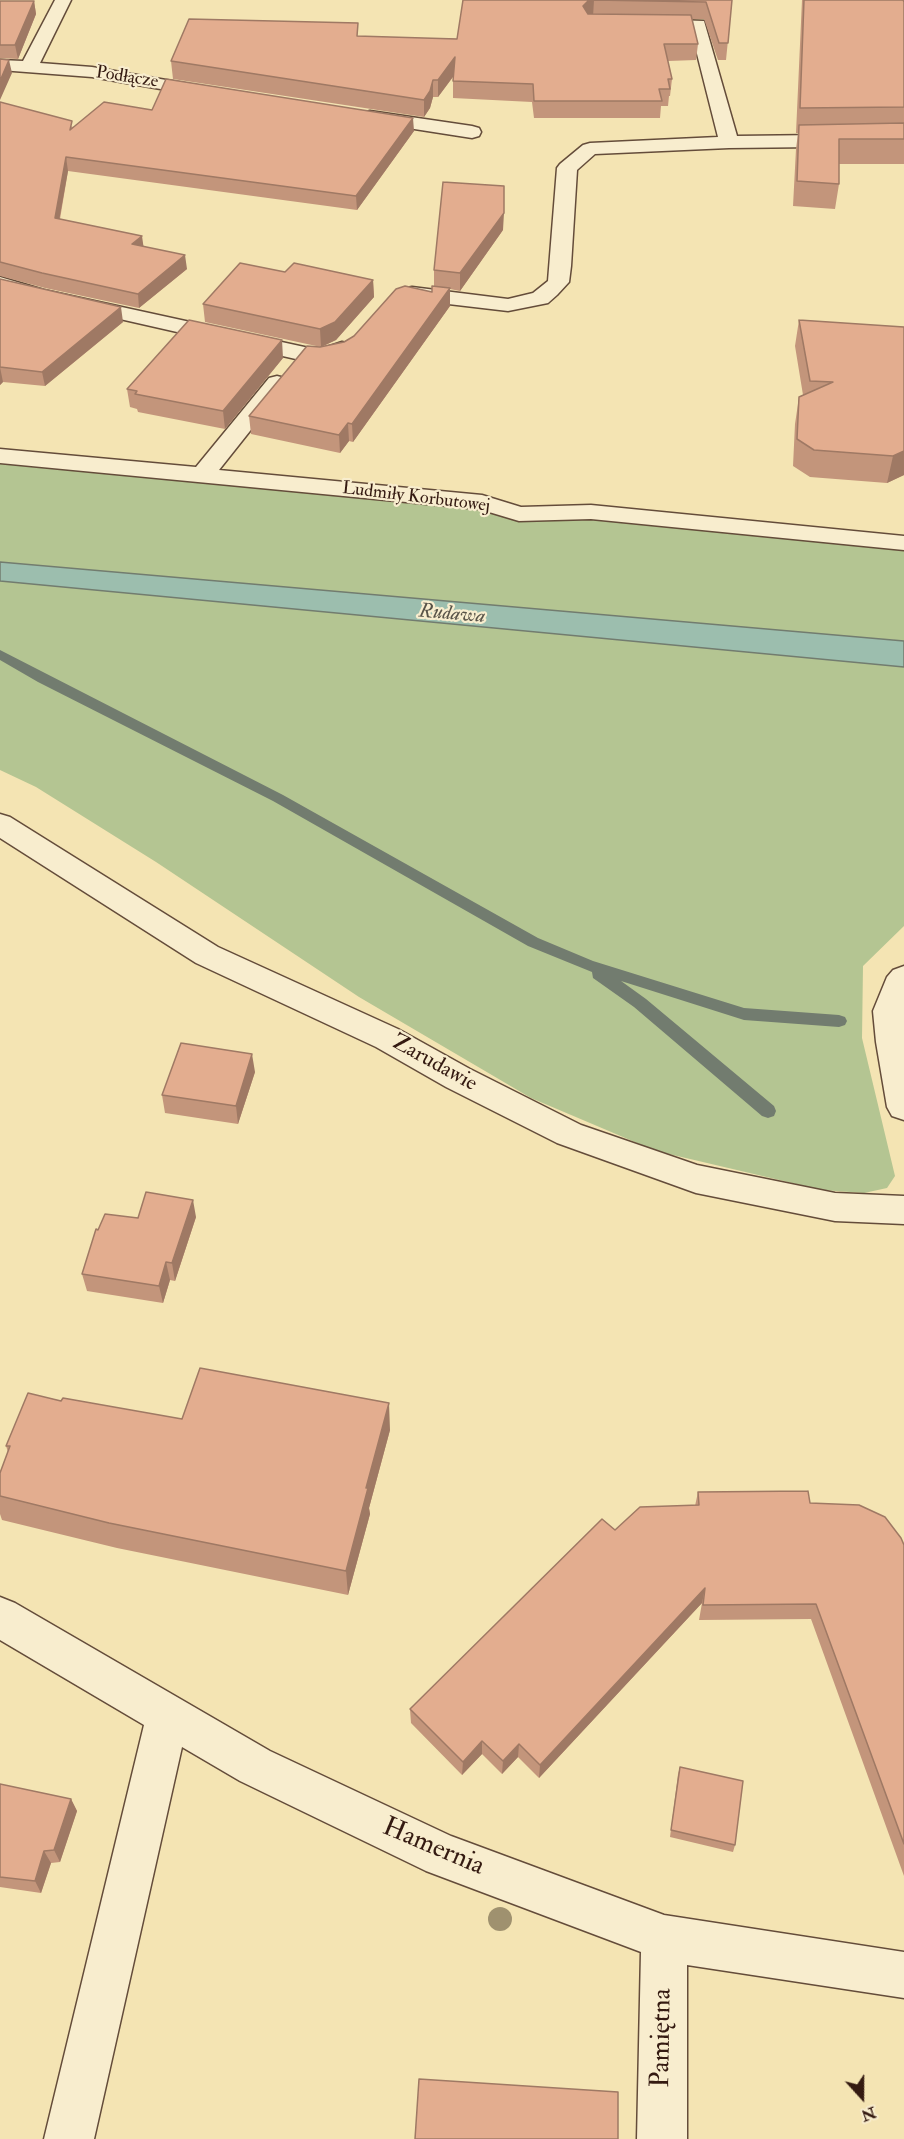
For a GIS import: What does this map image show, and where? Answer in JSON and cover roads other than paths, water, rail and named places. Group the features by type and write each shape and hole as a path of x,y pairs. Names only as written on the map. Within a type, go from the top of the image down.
{"street":[{"path":"30,65 63,0"},
{"path":"628,24 698,25 729,142"},
{"name":"Podłącze","path":"0,65 30,65 92,72 229,95"},
{"path":"356,115 472,132"},
{"path":"387,300 398,295 412,293 507,305 540,298 558,282 561,267 567,168 590,149 729,142 904,140"},
{"path":"0,284 39,295 301,354 321,356 336,353 359,332"},
{"path":"202,475 301,354"},
{"name":"Ludmiły Korbutowej","path":"0,456 482,502 519,514 591,512 904,543"},
{"name":"Zarudawie","path":"0,824 207,955 387,1038 458,1078 569,1134 696,1179 836,1207 904,1210"},
{"path":"904,978 898,985 889,1011 892,1042 904,1107"},
{"name":"Hamernia","path":"0,1617 255,1766 430,1850 664,1938 904,1975"},
{"path":"69,2139 168,1715"},
{"name":"Pamiętna","path":"662,2139 664,1938"}],"water":[{"name":"Rudawa","path":"0,562 904,641 904,667 0,581"}],"waterway":[{"path":"0,654 43,679 278,798 533,942 587,965 744,1014 839,1021"},
{"path":"599,974 640,1003 768,1111"}]}
